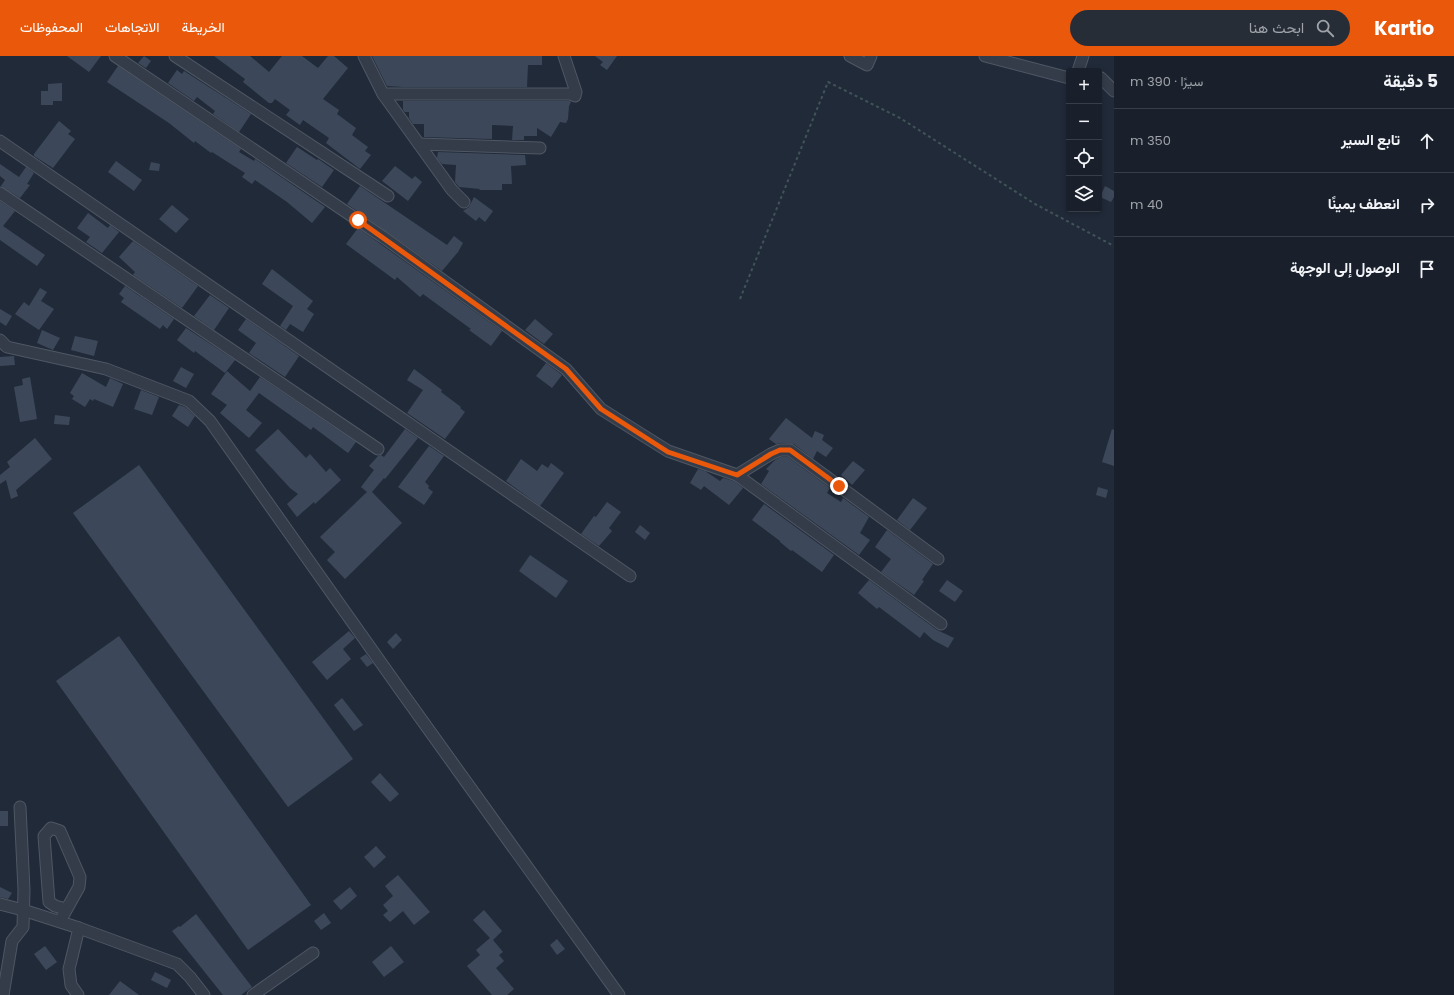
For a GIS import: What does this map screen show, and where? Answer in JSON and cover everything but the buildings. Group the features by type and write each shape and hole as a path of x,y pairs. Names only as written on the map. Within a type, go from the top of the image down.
{"street":[{"path":"115,56 383,237 560,364 601,409 668,452 737,475 941,624"},
{"path":"175,56 388,196"},
{"path":"364,56 383,94 452,190 464,202"},
{"path":"383,94 570,94 575,96 576,92 564,56"},
{"path":"850,56 867,65 872,56"},
{"path":"985,56 1066,77"},
{"path":"1079,68 1082,56"},
{"path":"1102,79 1114,90"},
{"path":"0,141 630,576"},
{"path":"420,144 540,148"},
{"path":"0,193 378,449"},
{"path":"2,345 106,369 189,401 210,422 619,995"},
{"path":"737,475 771,454 780,450 790,450 938,559"},
{"path":"3,995 12,941 23,927 24,890 20,807"},
{"path":"60,921 79,887 80,877 60,831 51,828 44,836 49,902 66,910"},
{"path":"0,904 60,921 177,964 190,977 204,995"},
{"path":"78,995 70,985 69,969 79,928"},
{"path":"254,995 313,953"}],"path":[{"path":"740,299 828,82 900,118 1035,204 1114,246"}],"route":[{"path":"358,220 566,369 601,409 668,452 737,475 771,454 780,450 790,450 839,486"}]}
